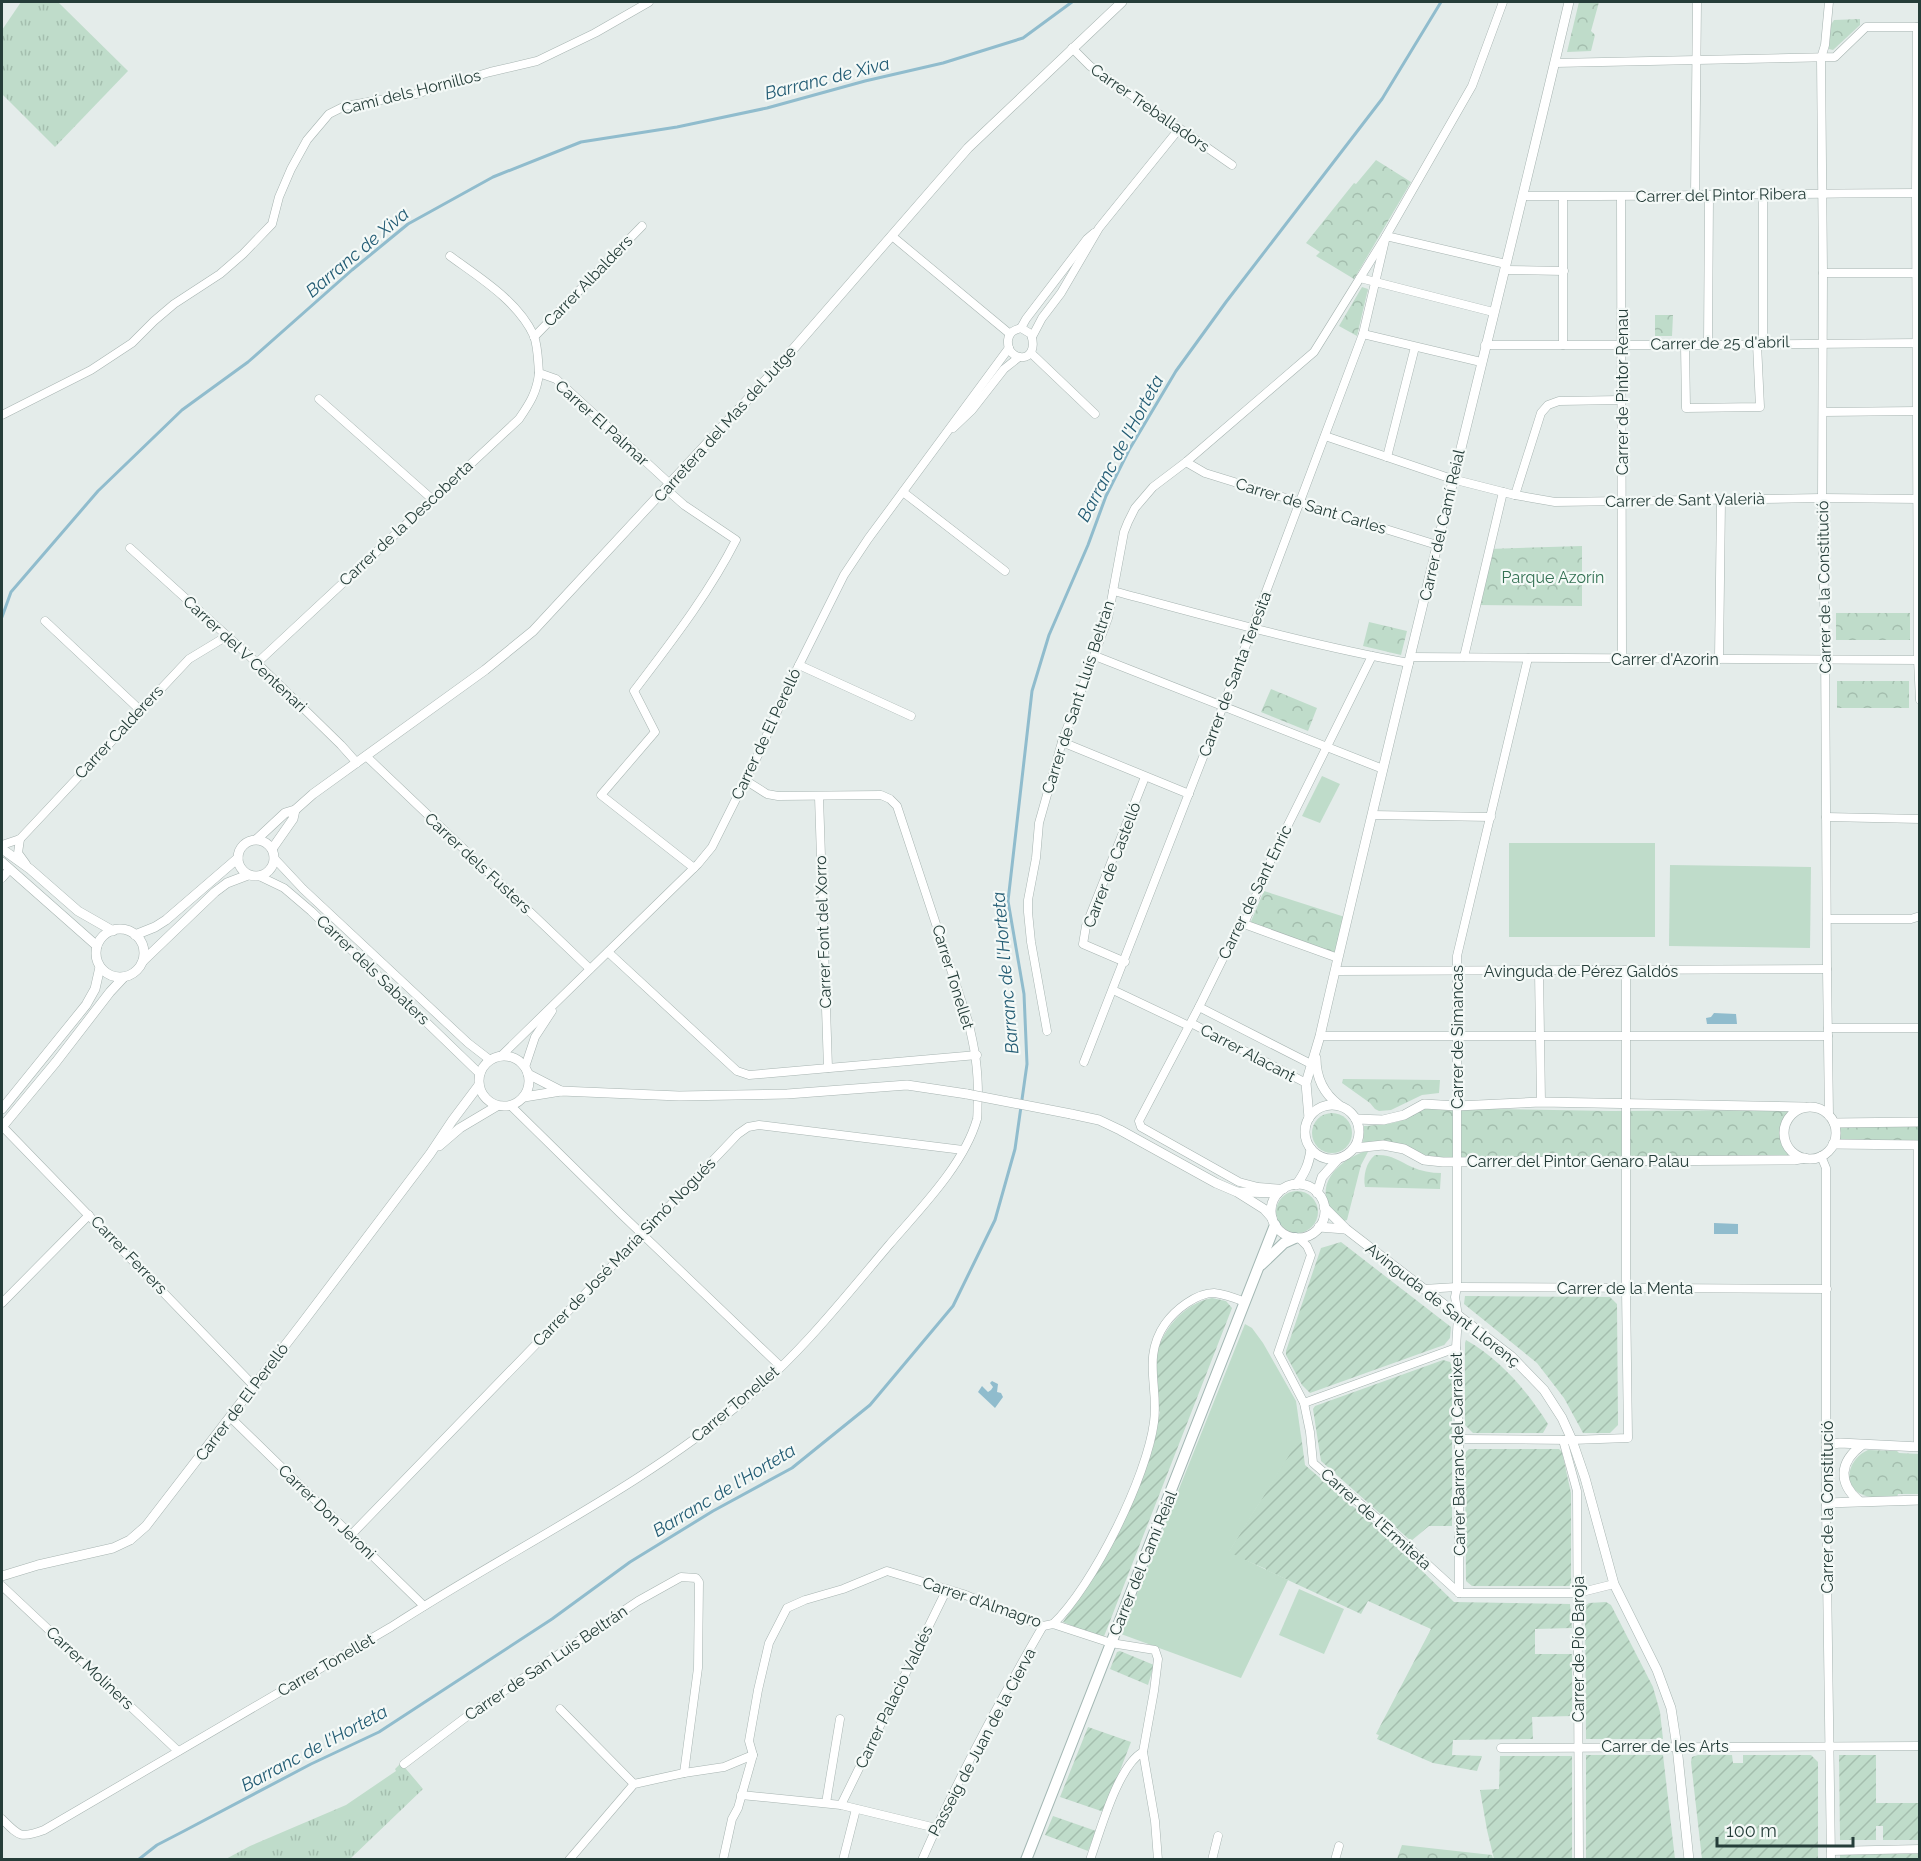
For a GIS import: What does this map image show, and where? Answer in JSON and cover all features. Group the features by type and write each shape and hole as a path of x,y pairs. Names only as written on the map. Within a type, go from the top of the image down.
{"main road":[{"name":"Carrer del Camí Reial","path":"1026,1860 1259,1267 1273,1221"},
{"name":"Carrer del Camí Reial","path":"1259,1267 1284,1243 1297,1238"}],"street":[{"name":"Camí dels Hornillos","path":"2,416 91,370 132,343 174,304 220,274 243,254 272,224 279,197 291,169 307,140 329,114 345,106 416,94 537,61 595,33 649,2"},
{"name":"Carretera del Mas del Jutge","path":"256,839 285,813 295,810 313,794 485,670 532,631 775,370 968,148 1122,2"},
{"name":"Carrer de Sant Lluís Beltràn","path":"1047,1031 1031,942 1028,900 1042,807 1062,742 1107,618 1124,532 1135,508 1153,487 1186,462 1314,352 1386,236 1472,86 1503,2"},
{"name":"Carrer del Camí Reial","path":"1309,1118 1306,1083 1320,1036 1452,479 1569,2"},
{"path":"1695,195 1697,2"},
{"name":"Carrer de la Constitució","path":"1830,2 1825,45 1821,58 1823,273 1821,498 1825,659 1828,1032 1832,1120"},
{"path":"1555,63 1835,57 1866,27 1918,27 1920,700"},
{"name":"Carrer Treballadors","path":"1072,48 1090,66 1232,165"},
{"path":"1032,337 1099,228 1179,129"},
{"name":"Carrer del Pintor Ribera","path":"1523,196 1918,193"},
{"path":"1685,345 1686,408 1760,407 1763,195"},
{"path":"1563,196 1563,345"},
{"path":"1708,345 1709,196"},
{"name":"Carrer de Pintor Renau","path":"1621,197 1622,658"},
{"name":"Carrer Albalders","path":"534,337 642,226"},
{"path":"1022,328 1026,319 1087,238 1099,228"},
{"path":"892,236 1010,334"},
{"name":"Carrer de Sant Lluís Beltràn","path":"1374,283 1386,236"},
{"path":"1386,236 1505,267 1564,271"},
{"name":"Carrer El Palmar","path":"450,256 483,280 515,308 534,337 539,373 556,379 668,486 684,505 736,540 703,597 634,691 655,732 601,795 694,868"},
{"path":"1823,273 1918,269"},
{"path":"1360,278 1493,312"},
{"name":"Carrer de Santa Teresita","path":"1084,1062 1224,705 1363,334 1374,283"},
{"path":"1022,328 1028,330 1034,342 1031,353 1025,357 1019,357 1013,354 1008,341 1014,329 1022,328"},
{"path":"1363,334 1481,362"},
{"name":"Carrer de 25 d'abril","path":"1485,345 1918,343"},
{"path":"1387,456 1415,347"},
{"name":"Carrer de El Perelló","path":"501,1056 694,868 712,847 844,575 1009,348"},
{"path":"1031,353 1095,414"},
{"name":"Carrer de El Perelló","path":"940,442 972,410 1004,369 1019,357"},
{"name":"Carrer de la Descoberta","path":"257,663 519,419 537,390 539,373"},
{"path":"319,399 432,499"},
{"path":"1515,495 1541,413 1548,405 1559,400 1621,400"},
{"path":"1823,412 1918,411"},
{"name":"Carrer de Sant Valerià","path":"1324,436 1452,479 1515,495 1555,502 1821,498 1919,499"},
{"name":"Carrer de Sant Carles","path":"1186,462 1205,473 1437,545"},
{"path":"903,492 1005,571"},
{"path":"1464,657 1503,492"},
{"path":"1719,659 1721,500"},
{"name":"Carrer del V Centenari","path":"130,548 257,663 357,763"},
{"name":"Carrer d'Azorin","path":"1113,591 1253,628 1372,656 1409,660 1464,657 1919,660"},
{"path":"45,621 140,710"},
{"name":"Carrer Calderers","path":"2,847 20,839 189,658 227,636"},
{"path":"1095,656 1383,769"},
{"name":"Carrer de Sant Enric","path":"1281,1191 1239,1182 1141,1127 1139,1120 1190,1025 1239,926 1244,924 1273,855 1372,656"},
{"name":"Carrer de Simancas","path":"1458,1316 1455,1297 1457,1287 1457,956 1528,658"},
{"path":"799,665 911,716"},
{"path":"1062,742 1189,794"},
{"name":"Carrer dels Fusters","path":"366,756 590,969"},
{"name":"Carrer de Castelló","path":"1125,962 1083,944 1086,926 1145,777"},
{"name":"Carrer Tonellet","path":"2,1819 15,1832 27,1836 44,1830 390,1627 676,1453 749,1397 803,1346 940,1184 963,1150 977,1118 977,1055 965,1010 897,806 890,799 881,795 777,796 767,794 745,780"},
{"name":"Carrer Font del Xorro","path":"819,797 828,1068"},
{"name":"Carretera del Mas del Jutge","path":"273,853 293,819 295,810"},
{"path":"1372,815 1491,817"},
{"path":"1826,817 1920,819"},
{"path":"20,839 18,852 30,869"},
{"path":"2,1127 124,977 136,972 143,961 215,892 234,879 248,875 259,876 269,871 273,866 273,853 262,841 256,839 244,844 238,858 239,866 248,875"},
{"path":"2,847 78,911 113,931"},
{"name":"Carrer dels Sabaters","path":"273,853 298,884 468,1043 490,1060"},
{"path":"135,935 166,920 238,858"},
{"path":"2,862 97,946"},
{"path":"2,878 9,870"},
{"name":"Carrer dels Sabaters","path":"259,876 284,888 304,905 480,1074"},
{"path":"1827,919 1911,919 1920,916"},
{"path":"1244,924 1338,958"},
{"path":"124,977 111,976 100,967 96,957 97,946 103,936 113,931 124,930 135,935 144,951 143,961"},
{"path":"608,952 737,1071 749,1075 977,1055"},
{"path":"2,1106 86,1005 95,989 100,967"},
{"name":"Avinguda de Pérez Galdós","path":"1335,971 1827,969"},
{"path":"1539,971 1541,1102"},
{"path":"1459,1439 1628,1438 1626,971"},
{"name":"Carrer Alacant","path":"1113,990 1190,1025 1306,1083"},
{"name":"Carrer de El Perelló","path":"527,1070 535,1037 560,1000"},
{"path":"1199,1007 1311,1064"},
{"path":"1320,1036 1626,1035 1828,1032 1920,1028"},
{"name":"Carrer del Camí Reial","path":"1316,1050 1316,1067 1320,1083 1332,1100 1341,1106"},
{"path":"527,1070 530,1082 528,1090 518,1103 511,1106 497,1106 485,1098 479,1085 480,1074 490,1060 501,1056 515,1058 527,1070 561,1091"},
{"name":"Carrer de El Perelló","path":"2,1576 38,1565 113,1548 130,1540 146,1526 231,1418 430,1154 479,1085"},
{"path":"524,1097 561,1091 679,1096 777,1094 907,1085 967,1094 1099,1120 1237,1192 1264,1209 1280,1231 1287,1236 1297,1238 1310,1235 1319,1227 1325,1214 1317,1193 1311,1188 1296,1185"},
{"path":"1356,1119 1383,1120 1404,1115 1424,1104 1457,1106 1541,1102 1804,1107 1816,1108 1832,1120 1835,1129 1833,1144 1821,1156 1805,1158 1795,1154 1788,1147 1784,1138 1787,1120 1795,1111 1804,1107"},
{"path":"1317,1193 1322,1178 1338,1159 1350,1153 1359,1136 1356,1119 1347,1109 1331,1105 1322,1107 1309,1118 1305,1137 1315,1154 1326,1159 1338,1159"},
{"name":"Carrer de El Perelló","path":"430,1154 460,1128 497,1106"},
{"path":"511,1106 780,1366"},
{"path":"1832,1120 1920,1122"},
{"name":"Carrer de José María Simó Nogués","path":"351,1535 738,1134 748,1127 759,1125 963,1150"},
{"name":"Carrer Ferrers","path":"2,1127 254,1386"},
{"path":"1826,1445 1840,1443 1919,1447 1919,1145 1833,1144"},
{"name":"Carrer del Pintor Genaro Palau","path":"1354,1148 1383,1145 1404,1149 1424,1160 1456,1162 1626,1162 1805,1158"},
{"path":"1237,1192 1281,1191 1296,1185 1306,1172 1311,1149"},
{"name":"Carrer de la Constitució","path":"1821,1156 1826,1168 1826,1503 1831,1855"},
{"path":"1273,1221 1271,1209 1273,1201 1281,1191"},
{"name":"Avinguda de Sant Llorenç","path":"1324,1207 1345,1229 1511,1356 1532,1376 1554,1404 1585,1478 1614,1584 1657,1670 1671,1708 1689,1860"},
{"path":"2,1303 89,1215"},
{"path":"1319,1227 1345,1229"},
{"name":"Carrer de l'Ermiteta","path":"1297,1238 1307,1246 1311,1255 1278,1353 1304,1402 1313,1463 1458,1593"},
{"name":"Carrer de la Menta","path":"1423,1289 1457,1287 1827,1289"},
{"path":"1053,1624 1078,1594 1099,1560 1115,1530 1145,1459 1154,1426 1156,1407 1151,1365 1160,1335 1166,1324 1179,1310 1198,1296 1213,1293 1245,1302"},
{"name":"Carrer Barranc del Carraixet","path":"1458,1316 1456,1348 1459,1439 1458,1593"},
{"path":"1304,1402 1456,1348"},
{"name":"Carrer Don Jeroni","path":"231,1418 423,1606"},
{"name":"Carrer de Pío Baroja","path":"1568,1440 1577,1491 1579,1860"},
{"path":"1859,1501 1844,1484 1844,1470 1850,1455 1862,1445"},
{"path":"1826,1503 1920,1500"},
{"name":"Carrer d'Almagro","path":"753,1755 749,1741 758,1690 769,1643 787,1608 887,1571 987,1603 1043,1626 1053,1624 1112,1643 1155,1650 1158,1659 1150,1723 1143,1752"},
{"name":"Carrer de San Luis Beltrán","path":"404,1764 474,1711 638,1601 681,1577 696,1578 699,1582 698,1668 684,1773"},
{"path":"1458,1593 1578,1593 1614,1584"},
{"name":"Carrer Moliners","path":"2,1586 178,1751"},
{"name":"Carrer Palacio Valdés","path":"841,1805 946,1589"},
{"name":"Passeig de Juan de la Cierva","path":"922,1860 1014,1676 1043,1626"},
{"path":"560,1709 634,1784"},
{"path":"826,1803 840,1719"},
{"name":"Carrer de les Arts","path":"1501,1748 1920,1746"},
{"path":"1090,1860 1124,1772 1143,1752 1155,1821 1158,1860"},
{"path":"569,1860 634,1784 724,1767 753,1755"},
{"path":"723,1860 732,1819 738,1808 753,1755"},
{"path":"741,1795 841,1805 936,1828"},
{"path":"843,1860 855,1809"},
{"path":"1212,1860 1218,1836"},
{"path":"1335,1860 1340,1846"},
{"path":"1831,1855 1920,1849"}],"green space":[{"path":"21,2 58,2 128,71 55,147 2,94 2,30"},
{"path":"1579,2 1599,2 1591,31 1595,35 1591,51 1567,52"},
{"path":"1860,19 1860,25 1833,50 1829,49 1830,26 1834,20"},
{"path":"1376,160 1411,182 1354,279 1316,256 1320,252 1306,243 1354,183 1356,184"},
{"path":"1362,287 1368,289 1357,336 1339,326"},
{"path":"1655,315 1673,315 1672,336 1655,336"},
{"name":"Parque Azorín","path":"1582,546 1582,606 1476,605 1489,549"},
{"path":"1836,613 1910,613 1910,640 1836,640"},
{"path":"1369,622 1407,631 1401,655 1363,646"},
{"path":"1837,681 1909,681 1909,708 1837,708"},
{"path":"1271,689 1317,708 1308,731 1261,712"},
{"path":"1322,776 1340,784 1320,823 1302,816"},
{"path":"1509,843 1655,843 1655,937 1509,937"},
{"path":"1670,865 1811,867 1810,948 1669,946"},
{"path":"1264,891 1348,918 1338,958 1249,926"},
{"path":"1343,1079 1440,1080 1439,1093 1422,1095 1391,1110 1379,1111 1342,1083"},
{"path":"1426,1108 1612,1111 1793,1110 1784,1121 1781,1134 1784,1147 1793,1158 1436,1157 1363,1142 1364,1126 1397,1122"},
{"path":"1332,1113 1340,1114 1346,1119 1351,1125 1351,1141 1346,1147 1340,1152 1332,1153 1324,1152 1318,1147 1313,1141 1312,1133 1313,1125 1318,1119 1324,1114"},
{"path":"1834,1123 1919,1123 1919,1144 1833,1144"},
{"path":"1369,1150 1361,1165 1347,1220 1344,1221 1328,1204 1327,1185 1330,1177 1343,1163"},
{"path":"1375,1155 1390,1157 1422,1171 1441,1173 1440,1189 1365,1187 1366,1170 1369,1161"},
{"path":"1297,1191 1312,1197 1318,1212 1312,1227 1297,1233 1282,1227 1276,1212 1282,1197"},
{"path":"1341,1242 1451,1327 1450,1338 1444,1345 1310,1393 1302,1385 1286,1351 1321,1248"},
{"path":"1465,1296 1610,1297 1617,1304 1618,1425 1610,1433 1583,1433 1564,1398 1537,1363 1464,1304"},
{"path":"1212,1298 1226,1301 1232,1308 1103,1639 1063,1622 1090,1582 1145,1468 1160,1412 1156,1360 1162,1339 1183,1312"},
{"path":"1245,1324 1252,1328 1263,1343 1296,1401 1301,1436 1229,1552 1288,1580 1241,1678 1121,1634"},
{"path":"1466,1340 1491,1357 1522,1388 1548,1424 1543,1433 1473,1433 1465,1425"},
{"path":"1443,1360 1450,1362 1452,1367 1452,1526 1429,1526 1411,1541 1321,1461 1313,1409 1315,1406"},
{"path":"1301,1435 1305,1465 1376,1526 1454,1602 1570,1604 1572,1628 1535,1629 1535,1654 1572,1654 1572,1716 1532,1717 1533,1739 1453,1740 1452,1755 1482,1756 1477,1771 1433,1763 1377,1739 1379,1735 1376,1734 1431,1629 1368,1601 1361,1614 1228,1553"},
{"path":"1469,1449 1559,1449 1562,1452 1571,1493 1571,1586 1472,1586 1466,1581 1465,1453"},
{"path":"1868,1450 1919,1454 1919,1494 1876,1497 1863,1495 1856,1491 1849,1478 1852,1465 1861,1454"},
{"path":"1299,1589 1344,1609 1324,1654 1279,1635"},
{"path":"1606,1602 1611,1605 1653,1687 1660,1712 1663,1739 1586,1739 1585,1606 1589,1603"},
{"path":"1120,1651 1154,1665 1148,1685 1110,1669 1117,1652"},
{"path":"1088,1727 1131,1742 1104,1812 1060,1797"},
{"path":"1586,1755 1663,1755 1675,1859 1586,1859"},
{"path":"1732,1755 1733,1763 1743,1763 1743,1755 1811,1755 1818,1762 1818,1859 1702,1859 1691,1762 1692,1757"},
{"path":"1839,1755 1876,1755 1876,1803 1919,1803 1919,1840 1883,1840 1883,1826 1876,1826 1876,1840 1840,1840"},
{"path":"1500,1756 1572,1756 1572,1859 1494,1859 1480,1790 1499,1789"},
{"path":"401,1763 423,1789 350,1859 224,1860 250,1846 346,1805 396,1771 395,1769"},
{"path":"1053,1816 1096,1831 1088,1851 1045,1835"},
{"path":"1402,1845 1492,1855 1493,1859 1397,1859"},
{"path":"1840,1854 1919,1854 1919,1859 1840,1859"}],"water":[{"path":"1714,1013 1736,1014 1737,1024 1707,1024 1706,1018 1711,1017"},
{"path":"1714,1223 1738,1224 1738,1234 1714,1234"},
{"path":"992,1381 998,1384 997,1392 1003,1397 995,1408 978,1392 982,1386 988,1392 991,1390"}],"waterway":[{"name":"Barranc de Xiva","path":"2,617 11,592 98,491 182,410 248,362 408,224 493,177 581,142 677,127 767,108 865,81 943,63 1023,38 1072,2"},
{"name":"Barranc de l'Horteta","path":"138,1860 157,1845 311,1764 379,1732 552,1619 630,1562 713,1511 792,1468 870,1405 953,1306 995,1220 1015,1149 1027,1064 1024,994 1008,901 1032,691 1049,635 1088,545 1106,496 1129,450 1176,371 1382,99 1441,2"}]}
